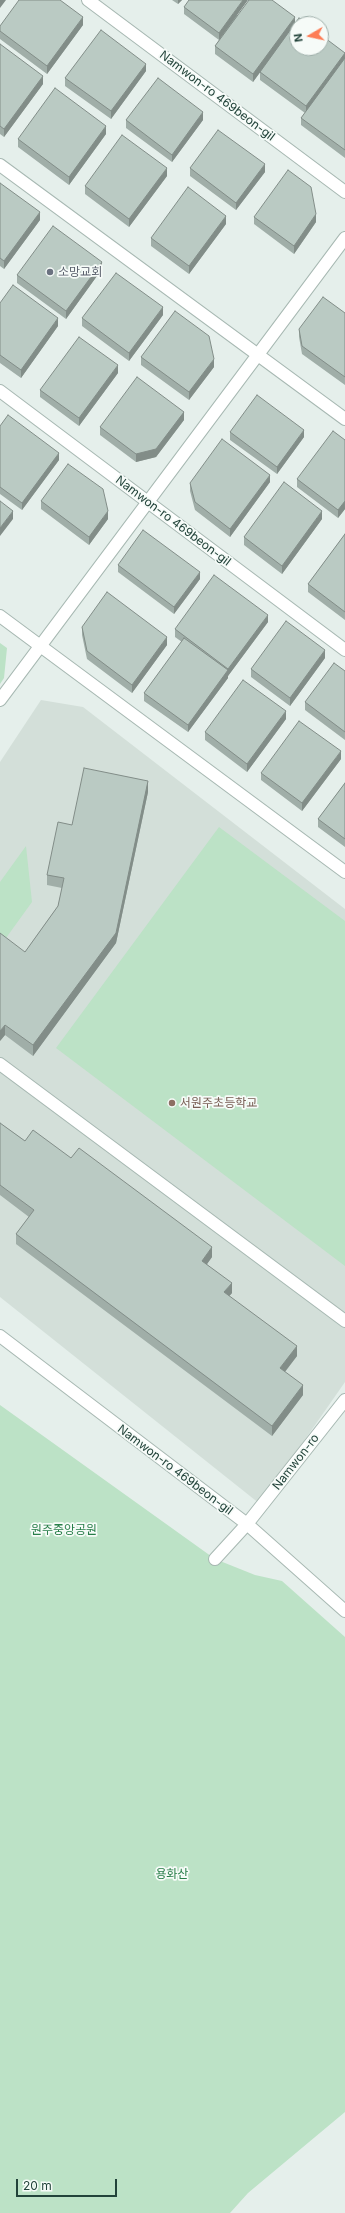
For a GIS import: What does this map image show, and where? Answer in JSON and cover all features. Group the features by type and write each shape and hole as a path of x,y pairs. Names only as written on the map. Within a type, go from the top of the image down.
{"street":[{"name":"Namwon-ro 469beon-gil","path":"88,0 345,192"},
{"path":"0,165 345,419"},
{"path":"0,700 345,238"},
{"name":"Namwon-ro 469beon-gil","path":"0,391 345,650"},
{"path":"0,616 345,872"},
{"path":"0,1064 345,1321"},
{"name":"Namwon-ro 469beon-gil","path":"0,1336 246,1524 345,1611"},
{"name":"Namwon-ro","path":"214,1560 246,1524 345,1400"}],"shaded area":[{"name":"서원주초등학교","path":"41,700 83,707 345,909 345,1382 260,1504 0,1297 0,762"}],"green space":[{"path":"0,643 7,648 4,678 0,684"},
{"path":"219,827 345,921 345,1266 56,1048"},
{"path":"26,846 32,902 6,938 0,934 0,882"},
{"name":"용화산","path":"0,1405 215,1559 255,1575 282,1581 345,1637 345,2112 248,2193 230,2213 0,2213"}],"building":[{"path":"19,0 60,0 83,17 47,66 0,31 0,26"},
{"path":"189,0 243,0 219,33 184,7"},
{"path":"249,0 272,0 294,16 289,16 289,25 253,74 215,46"},
{"path":"101,30 146,64 111,111 65,78"},
{"path":"289,32 289,56 329,56 329,41 345,53 306,106 260,72"},
{"path":"0,44 43,76 4,129 0,126"},
{"path":"345,58 345,150 301,118"},
{"path":"158,78 203,112 172,155 126,120"},
{"path":"55,88 106,126 69,177 18,139"},
{"path":"218,130 265,164 236,203 190,168"},
{"path":"122,135 167,168 129,219 85,186"},
{"path":"288,170 311,187 316,214 294,246 254,217"},
{"path":"0,183 40,212 4,261 0,258"},
{"path":"188,187 226,216 189,266 151,238"},
{"path":"53,226 102,262 66,311 17,275"},
{"path":"116,273 163,307 129,353 82,318"},
{"path":"13,285 58,318 21,370 0,355 0,303"},
{"path":"323,297 345,313 345,377 302,346 299,329"},
{"path":"175,311 209,336 214,359 189,392 141,357"},
{"path":"79,337 118,365 79,418 40,390"},
{"path":"137,377 184,412 156,449 136,454 100,427"},
{"path":"257,395 304,430 277,467 230,432"},
{"path":"8,415 59,453 22,503 0,487 0,426"},
{"path":"333,431 345,440 345,501 338,510 297,479"},
{"path":"222,439 270,475 230,529 195,502 190,483"},
{"path":"68,464 103,489 108,511 89,537 41,501"},
{"path":"284,482 322,511 282,566 244,537"},
{"path":"0,501 13,511 0,528"},
{"path":"143,530 200,572 174,607 118,565"},
{"path":"345,534 345,612 308,584"},
{"path":"214,575 268,615 228,669 175,629"},
{"path":"107,592 167,637 132,685 87,651 82,627"},
{"path":"286,621 325,650 290,698 251,669"},
{"path":"184,638 228,670 188,725 144,693"},
{"path":"334,663 345,671 345,732 305,702"},
{"path":"243,680 286,711 247,764 205,732"},
{"path":"299,721 341,751 302,803 261,773"},
{"path":"84,768 148,781 116,933 33,1045 5,1025 0,1031 0,933 25,952 58,906 64,878 47,875 58,822 72,825"},
{"path":"345,783 345,839 318,819"},
{"path":"0,1123 25,1141 33,1130 71,1158 79,1148 212,1247 202,1261 232,1283 224,1292 297,1346 280,1368 303,1385 272,1426 16,1234 34,1210 0,1185"}],"place":[{"name":"소망교회","path":"50,272"},
{"name":"서원주초등학교","path":"172,1103"}],"park label":[{"name":"원주중앙공원","path":"64,1530"}]}
